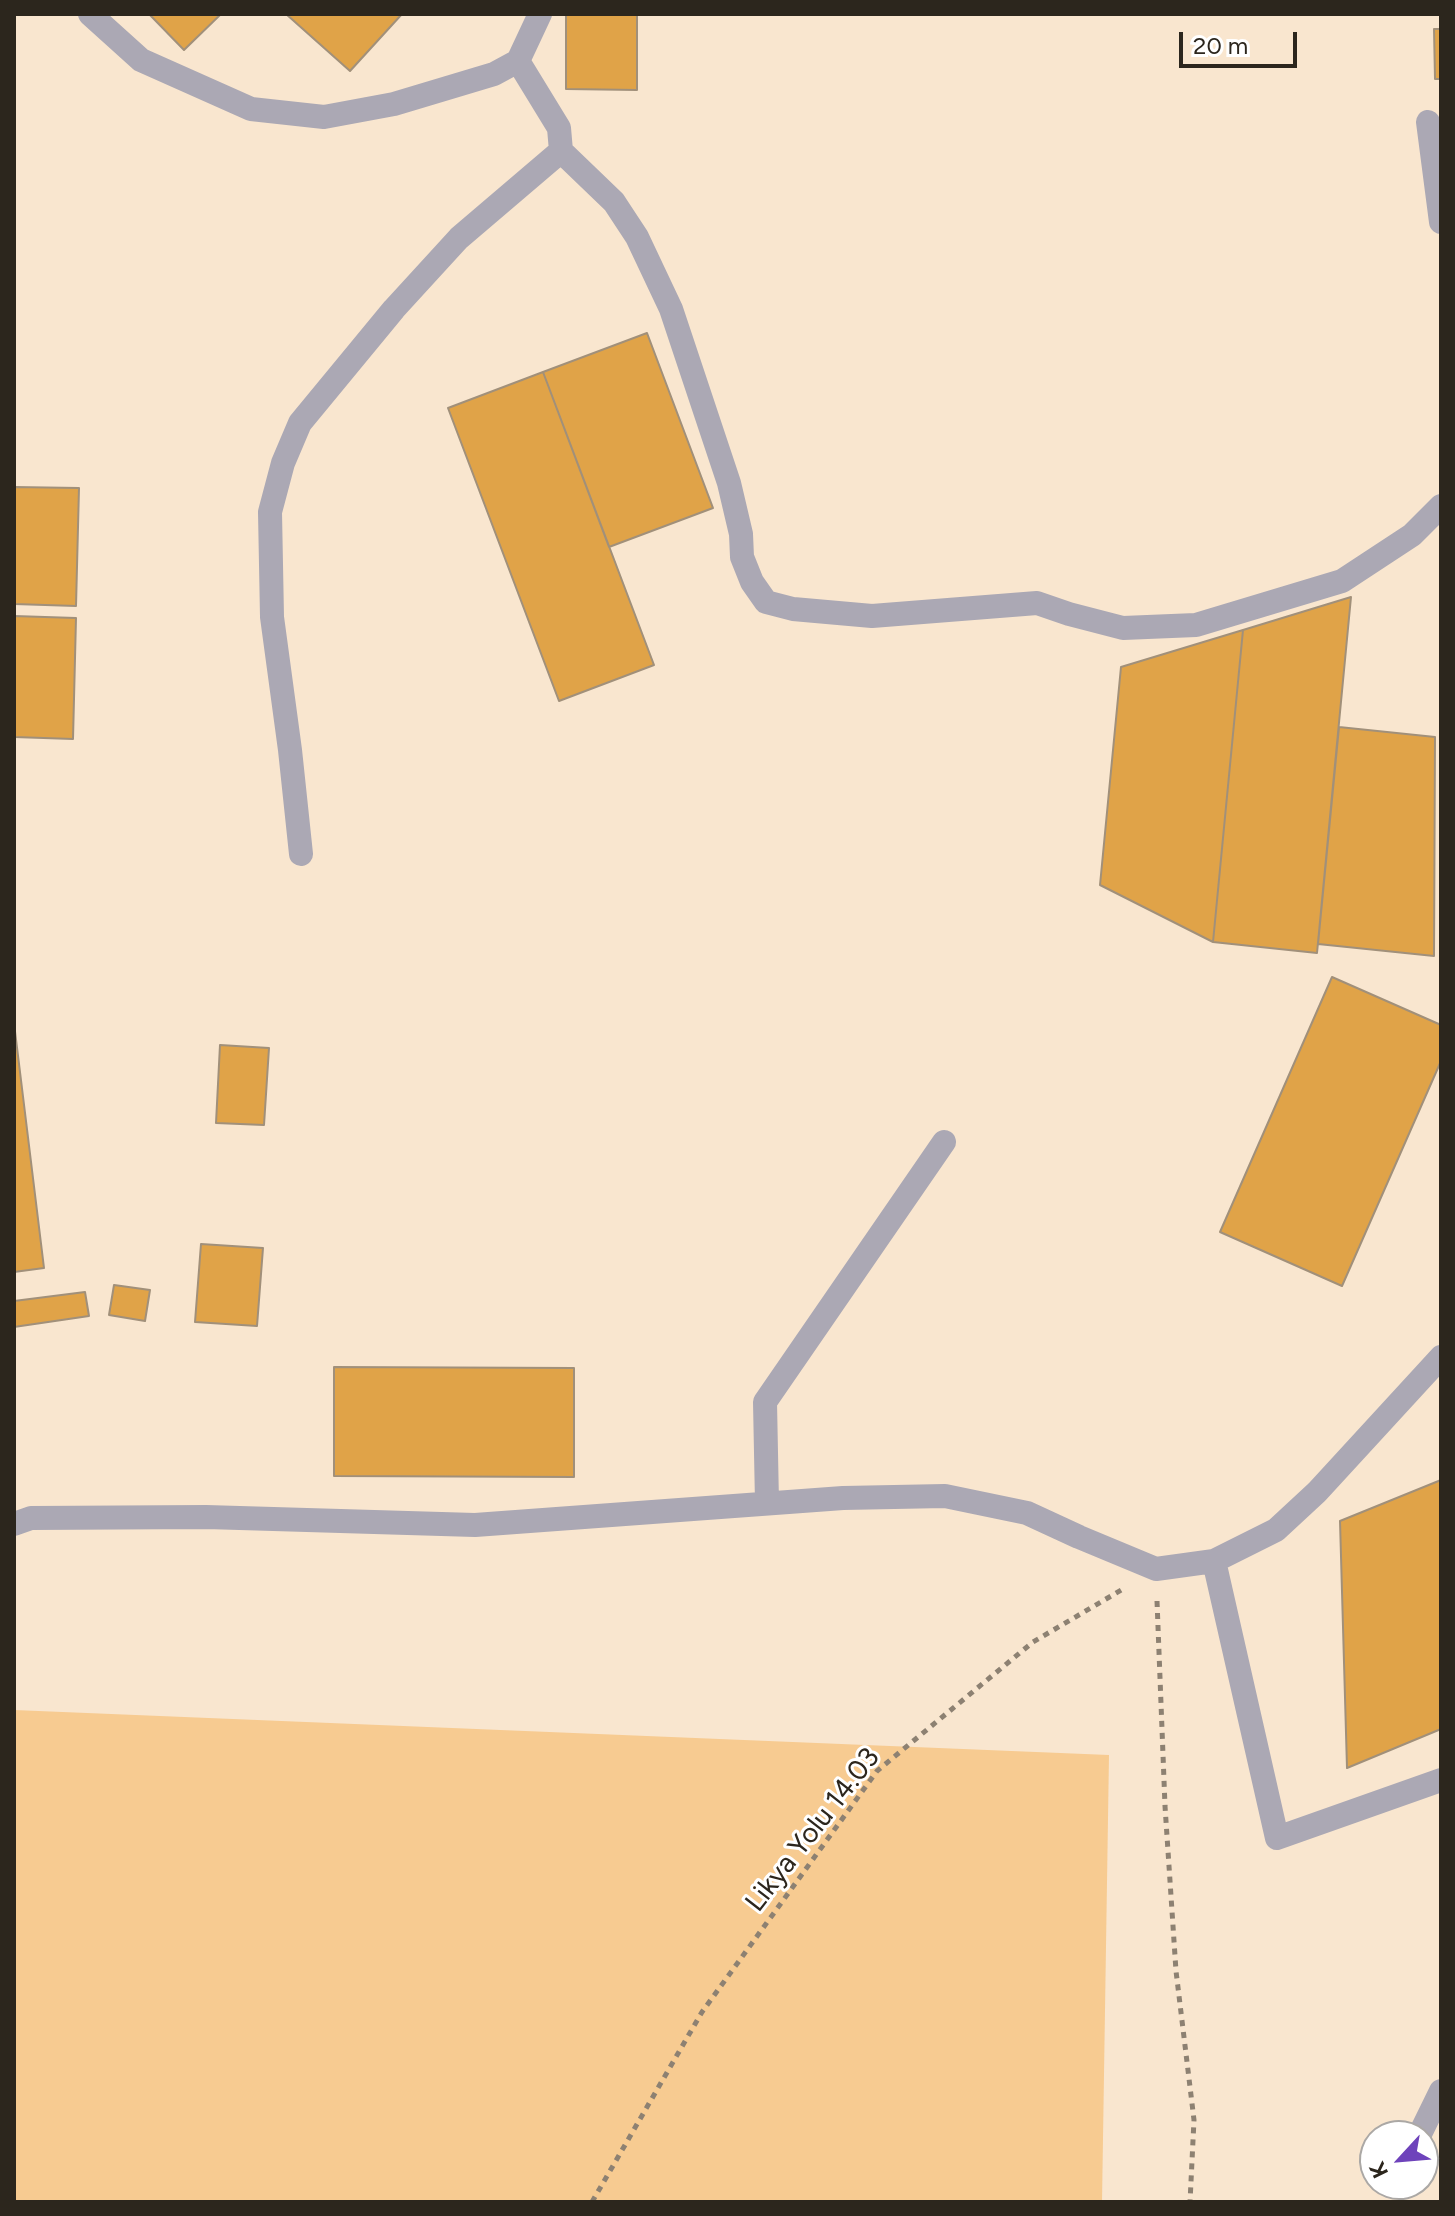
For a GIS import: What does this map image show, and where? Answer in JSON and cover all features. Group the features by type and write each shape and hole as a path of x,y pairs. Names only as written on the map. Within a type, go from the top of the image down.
{"street":[{"path":"90,14 141,60 251,109 324,117 394,104 494,74 518,61 540,14"},
{"path":"518,61 559,128 561,151 614,202 637,237 671,309 729,483 741,534 742,557 752,582 766,602 793,609 872,616 1037,603 1123,628 1196,625 1342,581 1412,535 1441,506"},
{"path":"1428,122 1441,222"},
{"path":"301,854 272,617 270,512 283,463 300,423 394,309 459,238 561,151"},
{"path":"767,1503 765,1402 944,1142"},
{"path":"14,1524 31,1518 206,1517 475,1525 843,1498 945,1496 1027,1513 1156,1569 1214,1561 1276,1530 1327,1481 1441,1357"},
{"path":"1214,1561 1277,1838 1441,1780"},
{"path":"1427,2120 1441,2091"}],"path":[{"name":"Likya Yolu 14.03","path":"592,2202 702,2012 877,1771 1033,1642 1156,1569"},
{"path":"1156,1569 1165,1806 1176,1971 1194,2120 1190,2202"}],"shaded area":[{"path":"14,1710 1109,1755 1102,2202 14,2202"}],"building":[{"path":"149,14 221,14 184,50"},
{"path":"286,14 402,14 350,71"},
{"path":"566,14 637,14 637,90 566,89"},
{"path":"1434,29 1441,29 1441,79 1435,79"},
{"path":"647,333 713,508 609,547 543,372"},
{"path":"543,372 654,665 559,701 448,408"},
{"path":"14,487 79,488 76,606 14,604"},
{"path":"1351,597 1317,953 1213,942 1243,630"},
{"path":"14,616 76,618 73,739 14,737"},
{"path":"1243,630 1213,942 1100,885 1121,667"},
{"path":"1339,727 1435,737 1434,956 1318,944"},
{"path":"1332,977 1441,1025 1441,1061 1342,1286 1220,1232"},
{"path":"14,1023 44,1268 14,1272"},
{"path":"220,1045 269,1048 264,1125 216,1123"},
{"path":"201,1244 263,1248 257,1326 195,1322"},
{"path":"114,1285 150,1290 145,1321 109,1315"},
{"path":"85,1292 89,1316 14,1327 14,1301"},
{"path":"334,1367 574,1368 574,1477 334,1476"},
{"path":"1441,1480 1441,1729 1347,1768 1340,1521"}]}
